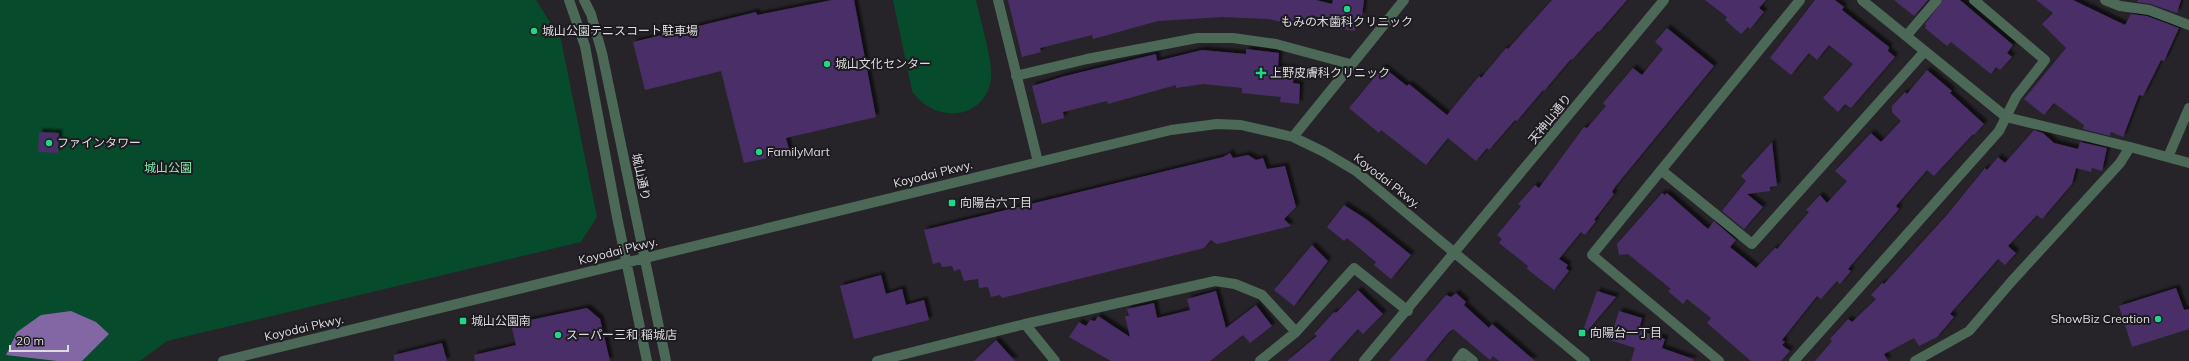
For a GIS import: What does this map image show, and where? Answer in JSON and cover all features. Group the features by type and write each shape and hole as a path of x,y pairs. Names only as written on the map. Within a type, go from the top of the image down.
{"street":[{"path":"568,0 585,46 626,262 647,361"},
{"name":"城山通り","path":"584,0 602,53 666,361"},
{"path":"998,0 1038,162"},
{"path":"1293,137 1350,64 1404,0"},
{"name":"天神山通り","path":"1364,361 1408,311 1664,0"},
{"path":"1719,361 1592,255 1800,0"},
{"path":"1862,0 1907,35 2006,117 2168,156 2189,163"},
{"path":"1907,35 1937,0"},
{"path":"1794,361 1999,131 2016,97 2045,60 1974,0"},
{"path":"2105,0 2120,6 2149,10 2189,25"},
{"path":"1016,76 1087,59 1197,38 1233,38 1276,44 1350,64"},
{"path":"1661,170 1752,244 1925,51"},
{"path":"2168,156 2189,108"},
{"name":"Koyodai Pkwy.","path":"223,361 1171,130 1217,124 1241,124 1293,137 1324,152 1356,171 1585,361"},
{"path":"1915,361 1969,331 2011,282 2120,162 2130,147"},
{"path":"1260,361 1296,332 1354,268 1408,311"},
{"path":"877,361 1025,324 1215,281 1235,284 1262,295 1296,332"},
{"path":"1025,324 1055,361"},
{"path":"918,361 921,350"},
{"path":"1457,361 1464,353 1473,361"}],"green space":[{"name":"城山公園","path":"0,0 536,0 561,40 597,217 581,242 167,341 140,361 0,361"},
{"path":"893,0 976,0 991,71 991,79 987,93 979,103 969,110 958,113 945,113 933,109 921,102 912,91"}],"shaded area":[{"path":"71,311 96,322 109,334 82,361 57,361 6,355 17,332 41,315"}],"building":[{"path":"832,0 854,0 876,117 786,138 790,153 744,163 721,71 645,90 633,42 756,12 757,15"},
{"path":"1008,0 1316,0 1332,4 1333,0 1364,0 1362,16 1358,16 1355,31 1337,28 1313,15 1311,25 1298,23 1297,25 1268,19 1222,17 1158,21 1093,39 1092,35 1040,48 1041,52 1022,57"},
{"path":"1552,0 1627,0 1599,32 1598,31 1572,60 1571,59 1517,121 1515,120 1489,150 1487,148 1476,161 1448,138 1426,165 1381,130 1379,133 1349,108 1383,67 1407,86 1409,84 1447,115 1479,76 1481,78 1506,48 1508,49"},
{"path":"1705,0 1766,0 1759,8 1764,12 1750,29 1748,27 1741,34 1725,20 1727,17"},
{"path":"1815,0 1835,0 1844,7 1842,10 1889,47 1888,51 1895,57 1851,108 1845,104 1838,112 1823,98 1853,64 1829,45 1817,60 1809,53 1791,75 1770,58"},
{"path":"1894,0 1928,0 1914,16"},
{"path":"1943,0 1960,0 2013,45 2007,53 2012,57 2000,70 1996,67 1991,74 1951,42 1947,46 1925,28 1925,24"},
{"path":"2036,0 2073,0 2125,25 2131,14 2147,16 2179,28 2164,61 2161,60 2143,96 2139,95 2123,137 2111,132 2110,136 2083,129 2084,125 2054,103 2044,115 2024,99 2066,48 2042,24 2053,13"},
{"path":"2138,0 2181,0 2177,13 2151,4 2137,2"},
{"path":"1667,28 1714,66 1615,187 1612,192 1614,194 1594,220 1596,221 1585,235 1581,232 1559,259 1568,265 1566,268 1569,271 1554,290 1527,269 1528,266 1499,243 1502,239 1497,235 1521,206 1518,204 1535,185 1539,188 1584,127 1587,128 1606,106 1603,103 1633,68 1642,75 1663,49 1655,42"},
{"path":"1246,49 1279,53 1278,67 1294,69 1293,83 1300,84 1299,104 1280,102 1281,97 1242,93 1242,88 1203,84 1176,88 1176,85 1108,104 1107,101 1063,112 1064,118 1042,124 1032,86 1065,76 1156,54 1157,61 1202,50 1246,54"},
{"path":"1927,70 1952,91 1950,93 1984,124 1934,176 1927,170 1896,206 1899,209 1848,269 1851,271 1840,284 1837,281 1821,299 1817,296 1782,340 1785,342 1782,345 1790,351 1781,361 1751,361 1707,323 1711,318 1687,299 1683,304 1668,291 1671,289 1628,254 1619,255 1617,244 1662,193 1665,195 1667,193 1708,229 1714,221 1736,240 1730,247 1756,268 1775,248 1777,249 1809,212 1806,210 1820,195 1827,203 1847,181 1835,171 1871,133 1881,142 1901,121 1892,112 1892,106 1905,92 1907,94"},
{"path":"2034,130 2043,133 2054,143 2078,149 2080,142 2107,148 2102,171 2092,168 2091,172 2076,168 2072,184 2042,219 2037,215 2008,246 2016,253 2005,265 1998,259 1950,314 1954,317 1937,337 1919,346 1914,338 1884,354 1888,361 1815,361 1832,341 1830,339 1848,319 1852,322 1876,299 1871,295 1882,283 1884,284 1946,216 1985,168 1987,170 1998,157 2005,163"},
{"name":"ファインタワー","path":"39,132 59,133 58,153 38,152"},
{"path":"1772,142 1777,186 1770,187 1770,191 1747,194 1763,207 1744,229 1722,211 1746,181 1741,176"},
{"path":"1230,153 1233,158 1248,155 1256,160 1263,158 1267,169 1285,166 1296,207 1284,219 1291,226 1217,244 1211,240 1204,248 1002,298 1000,295 991,297 988,287 979,288 978,279 964,281 960,269 954,271 952,266 942,267 940,262 933,264 924,230 1223,157"},
{"path":"1344,205 1366,219 1411,255 1391,279 1374,265 1376,262 1347,238 1344,241 1327,227"},
{"path":"1312,245 1328,261 1294,306 1274,290"},
{"path":"881,275 886,294 902,289 906,305 924,300 929,320 854,339 840,286"},
{"path":"2176,288 2184,310 2189,309 2189,329 2132,347 2119,306"},
{"path":"1358,290 1383,314 1363,334 1358,329 1329,361 1287,361 1317,336 1314,334 1334,312 1336,313"},
{"path":"1216,291 1226,328 1256,305 1272,326 1250,343 1243,335 1210,361 1111,361 1069,337 1079,322 1086,326 1090,320 1095,321 1098,316 1130,337 1125,316 1129,316 1127,309 1154,303 1157,318 1190,310 1187,299"},
{"path":"1597,291 1616,297 1583,336 1581,336"},
{"path":"1456,293 1466,302 1464,305 1489,328 1492,324 1535,361 1499,361 1493,356 1490,360 1453,329 1425,361 1389,361 1446,295 1451,297"},
{"name":"スーパー三和 稲城店","path":"587,308 600,319 610,361 475,361 474,355 516,345 511,324"},
{"path":"1619,311 1642,318 1639,330 1665,339 1662,348 1693,359 1693,361 1631,361 1635,348 1610,340"},
{"path":"996,340 1015,361 974,361"},
{"path":"442,343 447,361 394,361 394,355"}],"place":[{"name":"もみの木歯科クリニック","path":"1347,9"},
{"name":"城山公園テニスコート駐車場","path":"534,31"},
{"name":"城山文化センター","path":"827,64"},
{"name":"上野皮膚科クリニック","path":"1261,73"},
{"name":"ファインタワー","path":"49,143"},
{"name":"FamilyMart","path":"759,152"},
{"name":"向陽台六丁目","path":"952,203"},
{"name":"ShowBiz Creation","path":"2158,319"},
{"name":"城山公園南","path":"463,321"},
{"name":"向陽台一丁目","path":"1582,333"},
{"name":"スーパー三和 稲城店","path":"558,335"}]}
